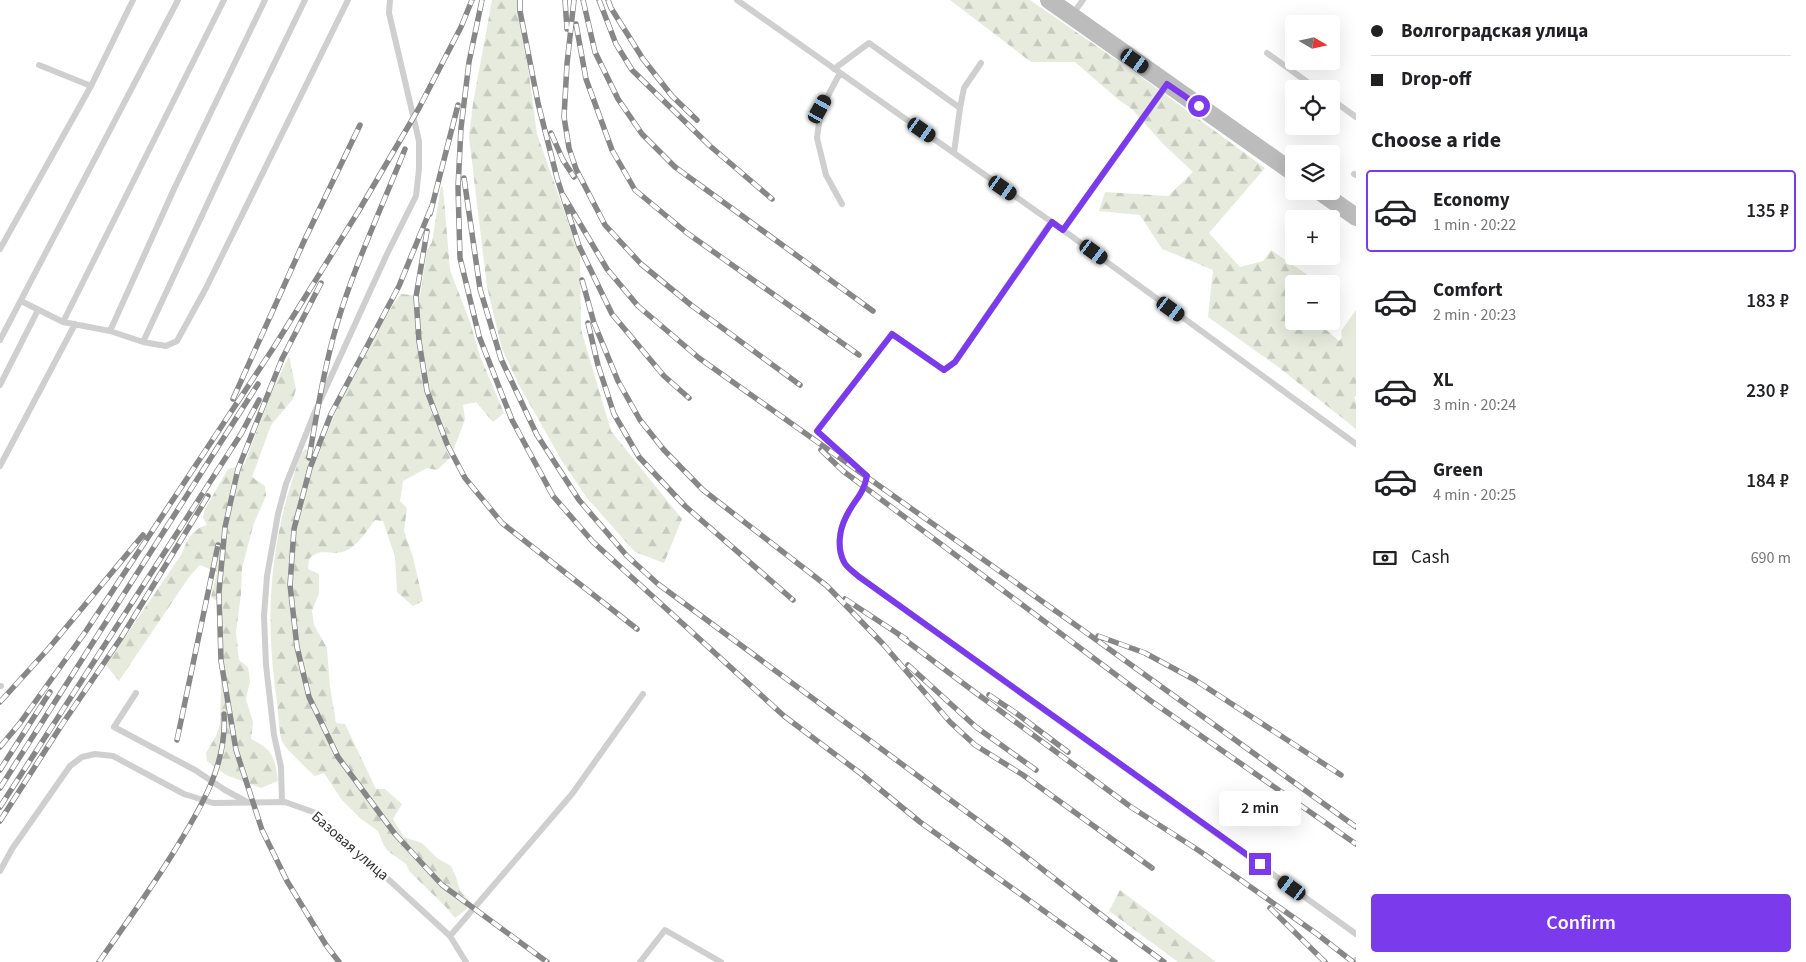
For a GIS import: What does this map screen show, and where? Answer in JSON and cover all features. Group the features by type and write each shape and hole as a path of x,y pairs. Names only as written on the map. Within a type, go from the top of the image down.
{"main road":[{"path":"1049,0 1285,167"},
{"path":"1332,200 1356,217"}],"lane":[{"path":"0,249 91,86 134,0"},
{"path":"0,340 178,0"},
{"path":"63,322 224,0"},
{"path":"110,331 174,189 265,0"},
{"path":"142,342 305,0"},
{"path":"21,301 63,322 110,331 142,342 166,346 177,341 206,288 348,0"},
{"path":"282,802 281,767 274,735 266,665 264,616 267,576 278,514 286,484 314,414 387,254 416,196 419,169 419,141 389,13 390,0"},
{"path":"737,0 1052,222 1356,444"},
{"path":"1071,16 1083,0"},
{"path":"842,204 826,175 817,138 820,109 838,71 869,43 960,108"},
{"path":"1267,53 1304,80"},
{"path":"954,153 964,88 981,63"},
{"path":"39,65 91,86"},
{"path":"1063,230 1167,84"},
{"path":"1340,105 1356,117"},
{"path":"1052,222 955,362 944,370 892,334 817,431 867,476 865,488 846,517 840,536 840,552 845,564 858,576 1356,934"},
{"path":"0,385 38,310"},
{"path":"0,466 74,324"},
{"path":"136,693 114,727 194,770 248,802"},
{"path":"450,936 572,794 643,694"},
{"name":"Базовая улица","path":"0,871 12,849 70,766 82,757 95,754 113,756 184,794 213,803 282,802 316,813 450,936 466,962"},
{"path":"640,962 665,930 721,962"}],"green space":[{"path":"492,0 519,0 537,134 580,256 581,329 611,431 682,519 664,563 635,552 587,498 562,461 519,385 502,349 487,287 469,137 473,103"},
{"path":"950,0 1030,0 1144,79 1265,168 1209,233 1240,267 1263,261 1271,250 1285,260 1285,265 1293,265 1308,275 1285,275 1285,330 1326,330 1339,341 1356,320 1356,396 1354,398 1356,401 1356,429 1277,366 1208,317 1213,270 1162,249 1140,215 1099,211 1105,192 1168,196 1193,172 1163,144 1132,109 1075,62 1031,62"},
{"path":"441,186 443,187 450,270 470,322 480,356 504,413 493,422 476,402 463,405 465,419 450,458 437,470 427,468 403,481 400,501 407,508 404,531 413,557 423,601 413,606 397,592 395,557 383,521 375,520 350,549 340,553 322,552 314,555 309,559 308,569 319,574 319,593 312,611 314,625 327,648 330,687 336,723 345,724 376,789 385,789 402,804 393,819 404,837 422,843 437,858 451,866 460,891 470,901 467,909 455,918 410,872 406,864 388,851 378,831 361,819 342,800 324,773 315,776 283,743 279,723 271,637 272,576 276,546 282,516 301,454 305,449 318,456 354,372 388,312 401,294 420,296 427,250 432,242"},
{"path":"1356,310 1356,377 1346,370 1341,331"},
{"path":"289,356 296,389 293,399 271,425 252,477 265,486 266,496 254,523 242,568 236,632 239,660 248,667 250,681 246,699 253,722 251,739 264,747 272,755 277,773 278,781 261,788 226,775 207,761 206,753 216,736 220,724 223,605 211,597 217,572 200,565 189,577 119,681 106,665 181,555 190,536 201,527 207,525 203,518 205,509 228,469 244,465 272,391"},
{"path":"1120,890 1216,962 1178,962 1109,911"}],"railway":[{"path":"0,747 20,723 86,631 274,347 358,212 419,108 461,27 472,0"},
{"path":"482,0 469,62 461,128 458,187 460,258 479,336 512,420 553,496 593,542 784,716 860,773 920,822 1115,962"},
{"path":"520,0 520,11 538,103 557,178 579,246 612,314 664,376 689,398"},
{"path":"565,0 567,29"},
{"path":"574,0 567,64 564,117 569,148 576,169 605,225 641,264 691,305 800,385"},
{"path":"583,0 595,52 618,99 642,134 675,167 873,311"},
{"path":"599,0 616,44 632,70 710,146 772,199"},
{"path":"608,0 611,8 643,59 672,96 697,120"},
{"path":"576,24 586,79 612,150 635,190 687,233 859,355"},
{"path":"430,214 458,105"},
{"path":"233,399 305,239 360,125"},
{"path":"551,133 563,160 574,177"},
{"path":"309,458 318,407 337,324 360,258 405,149"},
{"path":"464,178 480,289 501,359 537,435 579,500 627,556 658,584 1006,841 1164,962"},
{"path":"563,195 607,269 638,306 699,358 1356,827"},
{"path":"431,208 399,286 331,414 310,468 294,529 290,585 297,647 309,697 338,757 395,834 442,885 547,962"},
{"path":"427,231 416,297 419,341 427,391 447,444 465,478 502,523 637,629"},
{"path":"582,280 594,323 618,381 640,420 664,450 703,490 827,586 883,644 950,722 975,745 1023,775 1152,868"},
{"path":"321,283 282,359 238,469 225,527 219,592 221,661 236,750 262,830 287,881 326,945 339,962"},
{"path":"588,323 598,365 614,414 639,457 685,506 793,600"},
{"path":"0,788 258,384"},
{"path":"0,807 241,434 259,400"},
{"path":"821,450 843,471 1151,701 1356,844"},
{"path":"0,821 61,726 121,638 208,496"},
{"path":"0,702 49,648 143,535"},
{"path":"177,740 218,545"},
{"path":"845,599 906,639"},
{"path":"900,636 1131,807 1198,850 1317,934 1353,962"},
{"path":"1098,636 1145,653 1195,680 1341,775"},
{"path":"908,665 976,727 1036,770"},
{"path":"0,770 50,692"},
{"path":"989,695 1068,752"},
{"path":"99,962 159,875 204,798 212,782 222,749 224,714"},
{"path":"1270,908 1325,962"}],"route":[{"path":"1199,106 1167,84 1063,230 1052,222 955,362 944,370 892,334 817,431 867,476 865,488 846,517 840,536 840,552 845,564 858,576 1260,864"}]}
